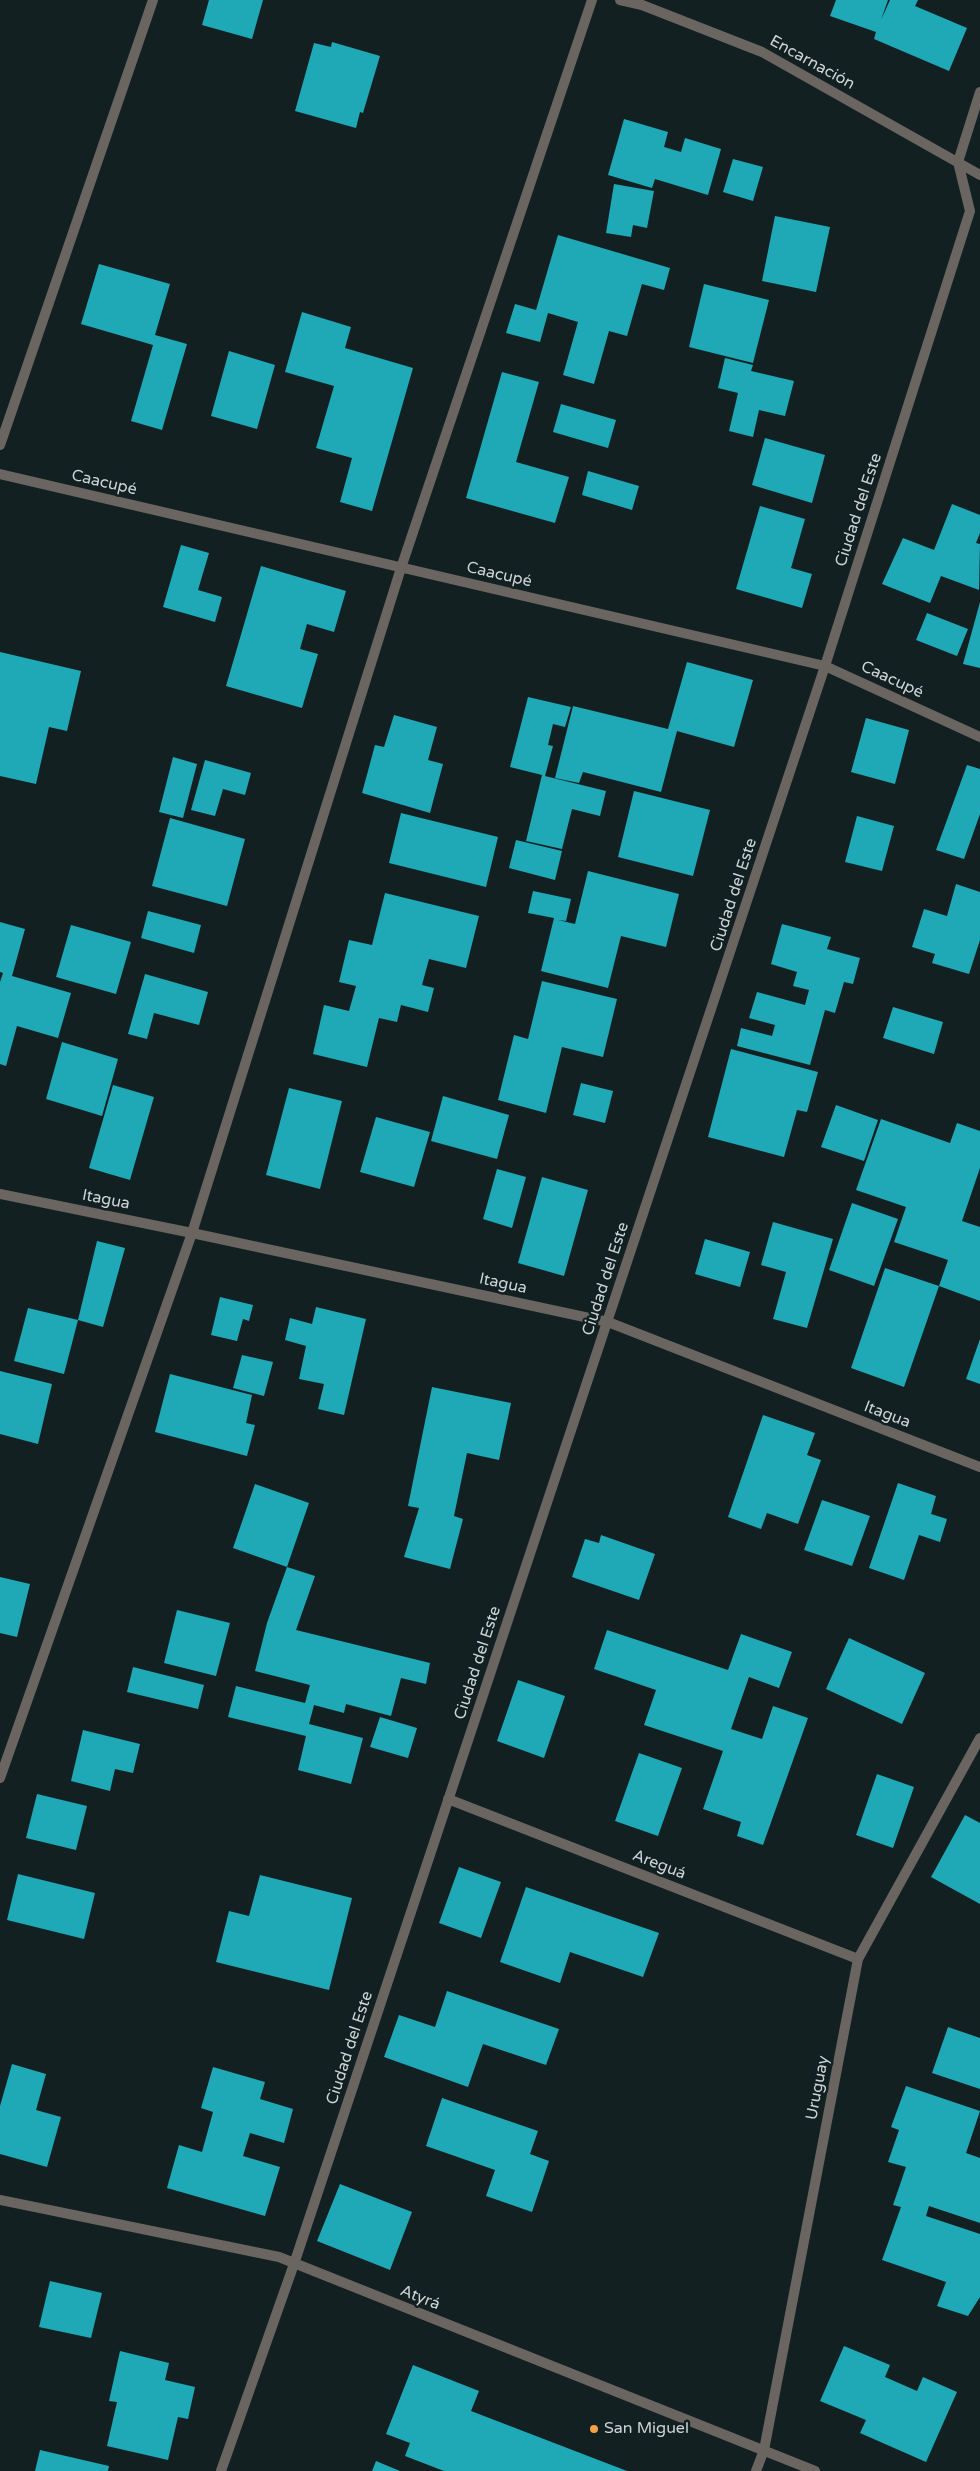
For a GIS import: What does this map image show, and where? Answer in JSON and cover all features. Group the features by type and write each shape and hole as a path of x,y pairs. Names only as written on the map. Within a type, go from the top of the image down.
{"street":[{"path":"0,445 152,0"},
{"path":"0,1778 192,1233 401,568 592,0"},
{"name":"Encarnación","path":"620,0 642,5 762,52 980,175"},
{"path":"958,162 980,92"},
{"name":"Ciudad del Este","path":"221,2471 294,2264 825,666 970,211 958,162"},
{"name":"Caacupé","path":"0,474 825,666 980,737"},
{"name":"Itagua","path":"0,1194 608,1322 980,1467"},
{"name":"Uruguay","path":"756,2471 764,2450 858,1959 980,1738"},
{"name":"Areguá","path":"448,1799 858,1959"},
{"name":"Atyrá","path":"0,2200 279,2257 815,2471"}],"building":[{"path":"209,0 263,0 252,39 202,25"},
{"path":"836,0 888,0 881,20 890,0 918,0 915,6 967,28 949,71 874,39 876,32 830,16"},
{"path":"332,42 380,56 363,113 360,112 356,128 295,111 314,43 331,47"},
{"path":"624,119 668,132 664,147 681,152 685,138 721,149 708,195 655,179 652,188 608,175"},
{"path":"733,159 763,167 753,201 723,192"},
{"path":"614,184 654,191 647,228 633,225 631,237 606,233"},
{"path":"775,216 830,227 816,292 762,281"},
{"path":"558,235 670,268 664,290 642,284 627,336 609,331 594,384 563,375 578,322 548,313 540,342 506,333 515,304 536,310"},
{"path":"99,264 170,284 155,335 187,344 162,430 131,421 153,345 81,324"},
{"path":"704,284 769,300 753,363 689,347"},
{"path":"302,312 351,327 345,348 413,368 372,511 340,502 352,458 316,448 334,386 285,372"},
{"path":"229,351 275,365 257,429 211,416"},
{"path":"725,358 753,365 751,371 794,381 785,416 759,410 753,437 729,431 738,393 718,388"},
{"path":"502,372 539,382 516,462 569,477 555,523 466,498"},
{"path":"561,404 616,420 608,448 553,432"},
{"path":"765,438 825,455 812,503 752,485"},
{"path":"588,471 639,486 632,510 582,495"},
{"path":"952,504 980,515 980,533 976,543 980,544 979,590 941,576 930,603 882,584 903,538 934,550"},
{"path":"760,506 805,519 791,568 812,574 802,608 736,589"},
{"path":"181,545 209,553 198,590 222,597 215,622 163,607"},
{"path":"261,566 346,591 334,632 307,624 300,649 318,654 302,708 226,686"},
{"path":"980,602 980,668 963,664"},
{"path":"927,613 968,629 957,656 916,640"},
{"path":"0,652 81,671 67,731 49,727 36,784 0,776"},
{"path":"687,662 753,680 734,747 677,731 661,792 583,772 579,783 555,778 573,706 668,729"},
{"path":"528,697 571,707 565,727 553,724 548,745 553,746 545,776 606,791 600,816 572,809 562,849 526,841 542,775 510,767"},
{"path":"394,715 437,727 428,760 443,764 430,813 362,793 375,745 384,747"},
{"path":"866,718 909,730 895,784 851,772"},
{"path":"173,757 197,764 183,818 159,812"},
{"path":"205,760 251,773 245,795 223,789 215,816 191,810"},
{"path":"967,765 980,769 980,814 964,859 936,850"},
{"path":"634,791 710,810 693,876 618,857"},
{"path":"401,813 498,837 486,887 389,863"},
{"path":"857,816 894,826 882,871 845,862"},
{"path":"170,818 245,839 227,906 152,886"},
{"path":"516,840 562,851 555,880 509,868"},
{"path":"588,871 679,894 666,947 621,936 608,988 541,971 554,918 528,913 533,891 571,899 566,921 558,920 575,924"},
{"path":"956,884 980,892 980,940 969,974 932,963 935,954 912,947 924,909 947,916"},
{"path":"385,893 479,916 466,968 429,959 422,985 434,988 428,1012 401,1005 397,1022 379,1018 367,1067 313,1054 324,1005 349,1011 356,986 339,982 349,940 372,945"},
{"path":"148,911 201,925 194,953 141,938"},
{"path":"0,922 25,929 12,976 71,993 58,1038 17,1026 6,1066 0,1064 0,982 3,973 0,972"},
{"path":"782,924 831,937 827,949 860,958 853,984 844,982 835,1013 825,1010 810,1065 737,1046 741,1028 772,1036 775,1025 749,1018 757,992 805,1005 809,990 793,986 797,972 771,964"},
{"path":"71,925 131,942 116,994 56,977"},
{"path":"145,974 208,992 199,1025 154,1013 147,1039 128,1034"},
{"path":"542,981 617,999 603,1057 562,1047 546,1113 498,1100 514,1035 528,1039"},
{"path":"893,1007 943,1022 934,1054 883,1038"},
{"path":"62,1042 118,1059 102,1116 46,1099"},
{"path":"731,1049 818,1072 807,1112 797,1110 784,1157 708,1137"},
{"path":"581,1083 613,1091 605,1123 573,1115"},
{"path":"113,1085 154,1097 130,1180 89,1168"},
{"path":"289,1088 342,1101 320,1189 266,1175"},
{"path":"443,1096 509,1115 497,1159 431,1141"},
{"path":"836,1105 878,1120 864,1161 821,1147"},
{"path":"376,1117 430,1132 414,1187 360,1172"},
{"path":"881,1119 950,1143 957,1123 980,1131 980,1168 962,1221 980,1227 980,1301 939,1286 948,1260 894,1242 906,1207 856,1190"},
{"path":"497,1169 526,1177 512,1228 483,1219"},
{"path":"542,1177 588,1190 564,1276 518,1263"},
{"path":"852,1203 898,1219 874,1286 829,1270"},
{"path":"773,1222 833,1239 807,1328 773,1319 786,1272 761,1265"},
{"path":"705,1239 750,1252 740,1287 695,1274"},
{"path":"97,1241 125,1248 103,1327 78,1320"},
{"path":"885,1268 939,1286 904,1387 851,1368"},
{"path":"220,1297 253,1305 249,1321 243,1319 237,1341 211,1335"},
{"path":"316,1307 366,1319 344,1415 318,1409 324,1384 299,1379 306,1346 285,1340 290,1318 312,1324"},
{"path":"28,1308 78,1320 64,1374 14,1361"},
{"path":"980,1339 980,1384 966,1379"},
{"path":"242,1355 273,1362 264,1396 233,1388"},
{"path":"0,1371 52,1384 38,1444 0,1434"},
{"path":"170,1374 252,1395 246,1423 255,1425 247,1456 155,1432"},
{"path":"432,1387 511,1403 499,1460 467,1453 454,1516 463,1519 450,1569 404,1557 419,1508 408,1506"},
{"path":"763,1415 815,1433 807,1455 821,1460 798,1524 767,1513 761,1529 728,1517"},
{"path":"898,1483 936,1496 931,1514 947,1519 940,1542 919,1535 904,1580 869,1568"},
{"path":"255,1484 309,1503 287,1567 233,1548"},
{"path":"822,1500 870,1516 852,1566 804,1550"},
{"path":"601,1535 655,1554 639,1600 572,1577 585,1539 599,1543"},
{"path":"287,1567 315,1576 296,1630 430,1663 426,1684 401,1678 391,1716 346,1704 344,1713 314,1705 309,1724 363,1738 351,1784 298,1770 306,1736 228,1717 236,1686 305,1703 310,1685 255,1671 267,1623"},
{"path":"0,1577 30,1584 17,1637 0,1633"},
{"path":"177,1610 230,1623 216,1676 164,1663"},
{"path":"607,1630 728,1670 741,1634 792,1652 779,1688 749,1677 731,1729 762,1739 773,1706 808,1718 763,1845 737,1836 741,1822 703,1809 723,1751 644,1725 656,1690 594,1669"},
{"path":"849,1638 925,1673 902,1724 826,1689"},
{"path":"133,1667 204,1685 198,1709 127,1692"},
{"path":"518,1680 565,1696 544,1758 497,1741"},
{"path":"380,1717 417,1728 408,1758 370,1747"},
{"path":"83,1730 140,1744 133,1773 115,1769 110,1791 71,1781"},
{"path":"639,1753 682,1768 658,1836 615,1821"},
{"path":"877,1774 914,1787 893,1848 856,1835"},
{"path":"37,1794 87,1806 76,1850 26,1838"},
{"path":"965,1815 980,1823 980,1904 931,1877"},
{"path":"459,1867 501,1882 481,1938 439,1923"},
{"path":"18,1874 95,1893 84,1939 7,1920"},
{"path":"260,1875 352,1898 329,1990 216,1962 229,1911 249,1916"},
{"path":"526,1887 659,1933 643,1977 570,1952 560,1983 500,1962"},
{"path":"447,1991 559,2029 546,2065 483,2044 468,2087 384,2057 399,2015 435,2027"},
{"path":"948,2027 980,2038 980,2089 932,2073"},
{"path":"12,2064 46,2074 36,2110 61,2117 47,2167 0,2154 0,2106"},
{"path":"213,2067 265,2082 260,2099 293,2109 284,2143 250,2133 243,2156 280,2167 265,2216 167,2188 179,2145 202,2152 213,2112 201,2108"},
{"path":"906,2086 980,2111 966,2153 980,2158 980,2223 929,2206 926,2216 980,2234 980,2297 968,2316 937,2306 946,2282 882,2260 901,2207 893,2205 906,2167 888,2162 899,2130 891,2127"},
{"path":"442,2098 538,2131 530,2154 549,2161 532,2212 486,2196 495,2170 426,2146"},
{"path":"340,2184 412,2212 390,2270 317,2241"},
{"path":"50,2281 102,2293 91,2338 39,2327"},
{"path":"844,2346 890,2365 885,2377 917,2391 923,2377 957,2392 926,2462 860,2433 866,2420 820,2401"},
{"path":"120,2351 169,2363 165,2380 195,2387 188,2419 178,2417 168,2460 107,2446 117,2402 109,2401"},
{"path":"413,2365 479,2391 471,2411 627,2471 444,2471 405,2456 410,2443 386,2434"},
{"path":"40,2450 109,2466 108,2471 35,2471"},
{"path":"376,2461 400,2471 372,2471"}],"place":[{"name":"San Miguel","path":"594,2429"}]}
